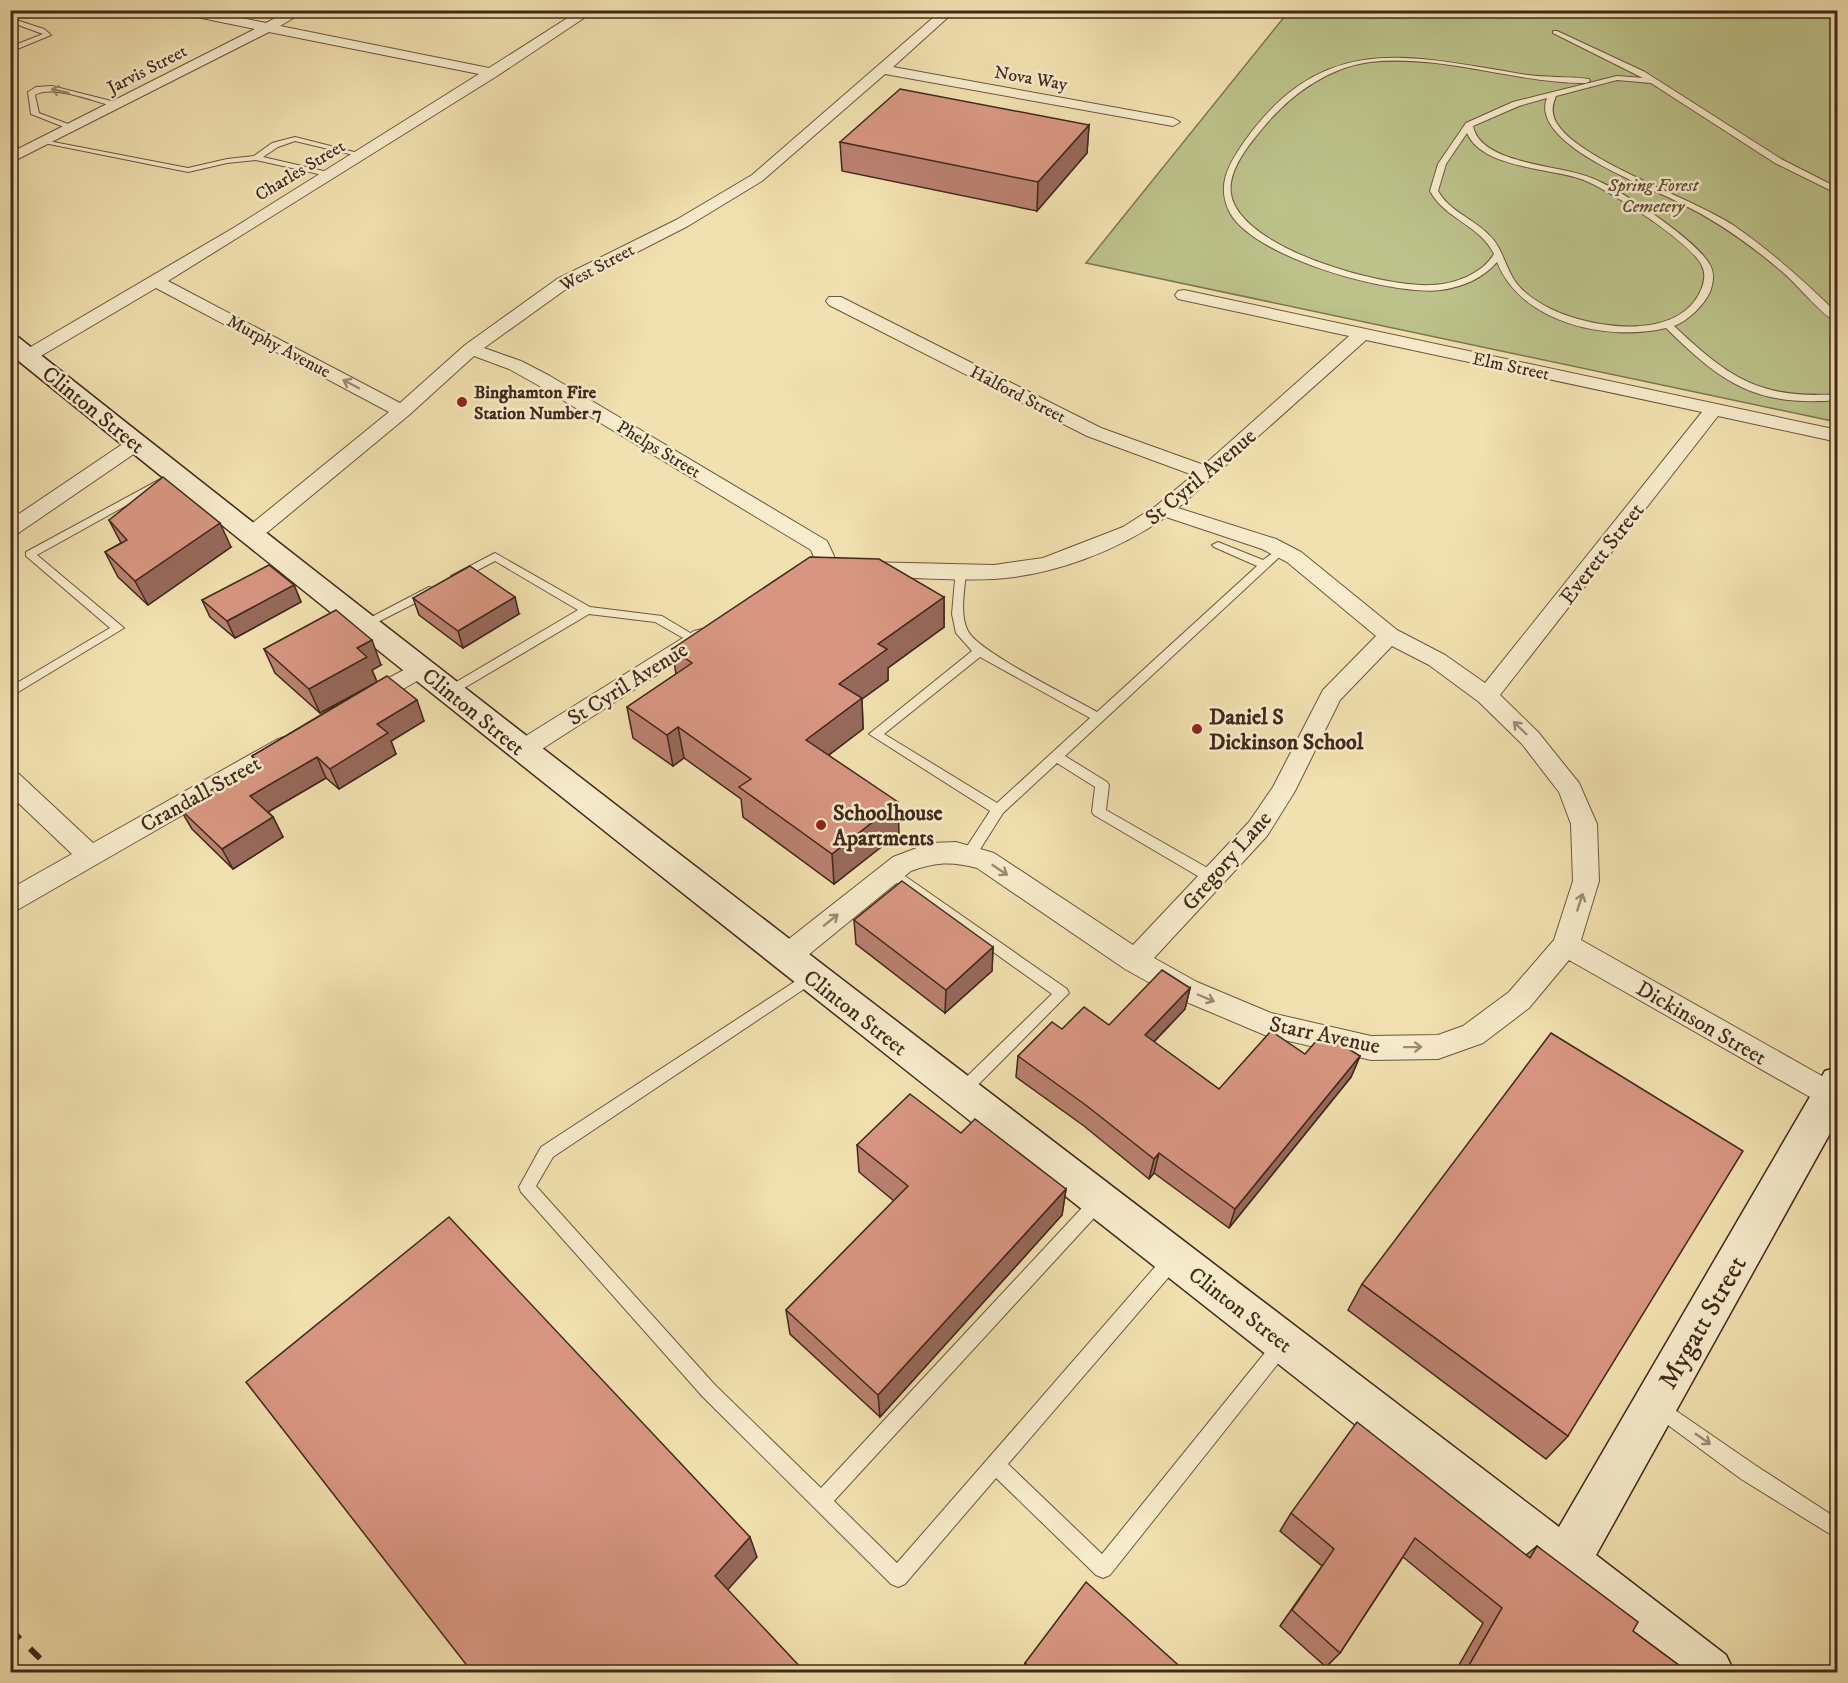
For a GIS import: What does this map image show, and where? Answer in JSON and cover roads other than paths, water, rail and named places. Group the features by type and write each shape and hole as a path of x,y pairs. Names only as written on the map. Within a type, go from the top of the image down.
{"street":[{"path":"182,10 492,73"},
{"name":"Jarvis Street","path":"10,159 301,10"},
{"name":"Charles Street","path":"19,349 155,281 362,155 590,10"},
{"name":"West Street","path":"251,535 402,411 471,349 563,282 682,223 757,178 950,10"},
{"name":"Nova Way","path":"883,69 1173,122"},
{"name":"Murphy Avenue","path":"155,281 402,411"},
{"name":"Elm Street","path":"1184,295 1838,436"},
{"name":"Halford Street","path":"836,301 1094,432 1207,473"},
{"name":"St Cyril Avenue","path":"820,571 994,572 1047,564 1130,532 1163,510 1207,473 1361,335"},
{"name":"Clinton Street","path":"19,349 798,967 1709,1672"},
{"name":"Phelps Street","path":"471,349 515,365 543,380 820,546 820,571"},
{"name":"Everett Street","path":"1487,696 1714,409"},
{"path":"10,530 136,443"},
{"name":"Starr Avenue","path":"798,967 902,864 930,853 956,852 985,860 1135,961 1187,990 1267,1024 1371,1048 1438,1047 1473,1035 1519,1000 1566,945 1586,881 1584,824 1570,789 1530,738 1487,696 1437,660 1389,635 1294,557 1273,557 1235,532 1163,510"},
{"name":"St Cyril Avenue","path":"522,750 723,623"},
{"name":"Gregory Lane","path":"1135,961 1258,829 1283,791 1331,696 1389,635"},
{"path":"349,710 421,669"},
{"name":"Crandall Street","path":"10,902 307,733"},
{"path":"10,780 89,855"},
{"name":"Dickinson Street","path":"1566,945 1835,1093"},
{"name":"Mygatt Street","path":"1566,1561 1835,1093"}],"lane":[{"path":"10,20 42,30 48,35 10,51"},
{"path":"1555,32 1654,81 1778,161 1838,192"},
{"path":"1499,255 1488,269 1467,280 1445,286 1406,287 1352,276 1317,264 1252,232 1231,208 1227,197 1227,183 1238,156 1279,107 1304,86 1350,64 1378,59 1417,60 1548,81 1613,79 1654,81"},
{"path":"1468,125 1471,137 1480,146 1496,154 1575,174 1598,183 1683,241 1696,253 1707,267 1708,286 1697,304 1680,319 1668,325 1615,328 1557,315 1536,304 1520,293 1510,280 1499,255 1488,238 1443,205 1434,190 1442,163 1468,125 1516,104 1613,79 1623,64"},
{"path":"72,127 34,114 31,94 39,89 52,88 116,105"},
{"path":"1552,96 1548,110 1552,121 1594,158 1677,198 1731,228 1811,293 1838,320"},
{"path":"256,158 275,145 295,139 362,155"},
{"path":"43,142 188,170 227,161 256,158 329,175"},
{"path":"1668,325 1730,378 1774,394 1820,399 1838,397"},
{"path":"10,693 118,628 30,554 175,474"},
{"path":"1218,545 1273,557"},
{"path":"364,624 495,556 587,610 658,619 696,640"},
{"path":"969,855 998,810 1273,557"},
{"path":"888,570 908,582"},
{"path":"960,571 953,610 962,633 979,651 1099,718"},
{"path":"450,692 587,610"},
{"path":"979,651 875,735 998,810"},
{"path":"1056,757 1102,785 1099,812 1213,878"},
{"path":"892,872 1062,993 960,1093"},
{"path":"798,967 547,1152 527,1188 709,1391 898,1577 1174,1258"},
{"path":"821,1502 1100,1200"},
{"path":"995,1465 1103,1568 1284,1343"},
{"path":"1655,1406 1748,1472 1838,1530"}],"railway":[{"path":"10,1629 54,1672"}],"place":[{"name":"Binghamton Fire Station Number 7","path":"462,402"},
{"name":"Daniel S Dickinson School","path":"1197,729"},
{"name":"Schoolhouse Apartments","path":"821,825"}],"park label":[{"name":"Spring Forest Cemetery","path":"1653,195"}]}
